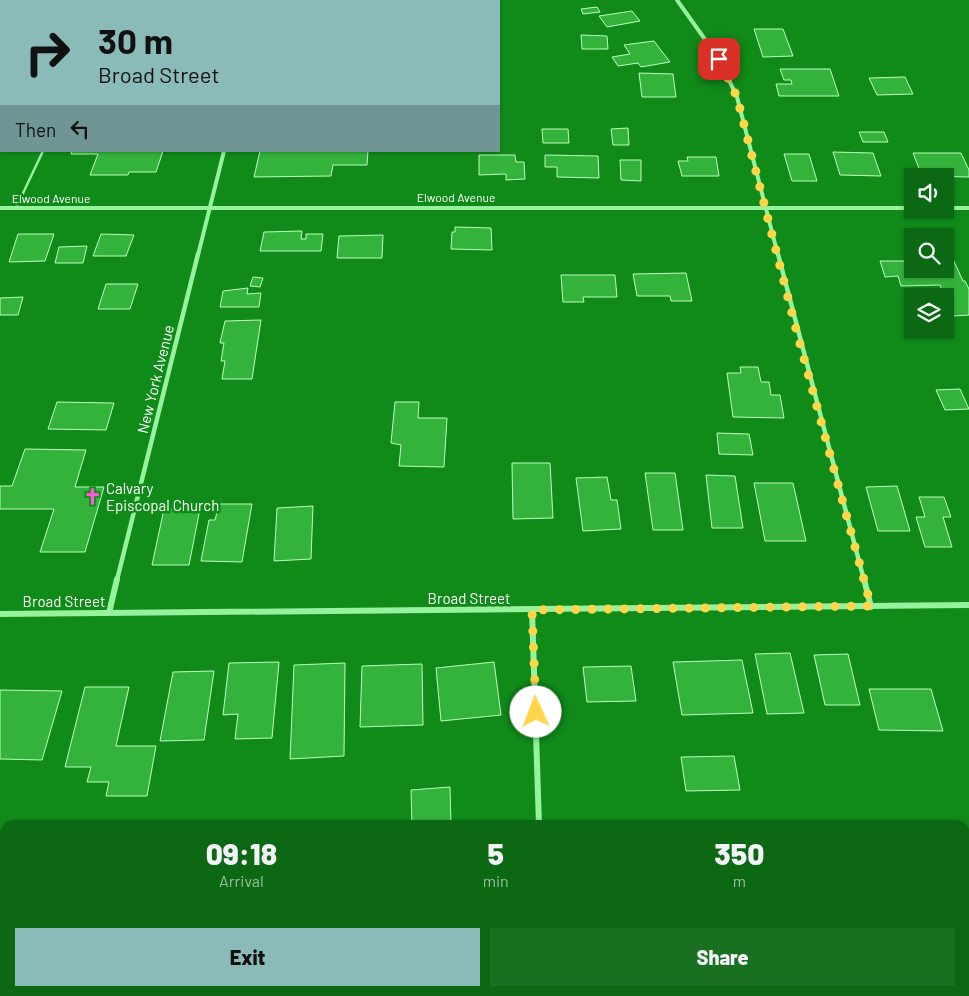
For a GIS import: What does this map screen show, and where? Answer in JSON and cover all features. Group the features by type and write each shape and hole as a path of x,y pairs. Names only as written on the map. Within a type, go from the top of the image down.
{"street":[{"path":"677,0 719,59 737,97 871,606"},
{"name":"New York Avenue","path":"109,613 224,152"},
{"name":"Elwood Avenue","path":"0,208 765,206 904,208"},
{"path":"954,208 969,208"},
{"name":"Broad Street","path":"0,614 969,605"},
{"path":"532,610 539,820"}],"lane":[{"path":"16,208 43,152"}],"building":[{"path":"597,7 600,12 583,14 581,9"},
{"path":"632,11 640,21 607,27 599,16"},
{"path":"754,29 783,29 793,56 763,57"},
{"path":"581,35 607,36 608,49 582,49"},
{"path":"654,41 670,62 641,67 638,63 618,66 612,57 630,54 624,45"},
{"path":"780,69 830,69 839,96 779,96 776,84 792,84 791,80 784,80"},
{"path":"639,73 673,74 676,97 642,97"},
{"path":"905,77 913,94 877,95 869,78"},
{"path":"628,128 629,145 613,145 611,129"},
{"path":"542,129 568,129 569,143 543,143"},
{"path":"859,132 884,132 888,142 863,142"},
{"path":"72,152 163,152 156,172 129,172 128,175 90,175 98,154 71,154"},
{"path":"260,152 368,152 367,165 333,165 331,176 254,177"},
{"path":"833,152 873,153 881,176 840,175"},
{"path":"913,153 961,153 969,170 969,177 954,177 954,168 919,168"},
{"path":"784,154 809,154 817,181 792,181"},
{"path":"479,155 515,155 516,162 524,162 525,179 506,180 506,174 479,175"},
{"path":"545,155 598,156 599,178 557,177 557,167 545,167"},
{"path":"687,157 716,157 719,176 682,176 678,161 688,161"},
{"path":"620,160 641,160 641,181 621,180"},
{"path":"455,227 491,228 492,250 451,249 452,232 455,232"},
{"path":"302,231 301,239 306,239 306,234 323,234 321,251 260,251 264,232"},
{"path":"18,234 54,234 45,261 9,262"},
{"path":"101,234 134,235 126,256 93,256"},
{"path":"383,235 382,258 337,258 339,236"},
{"path":"87,246 83,263 55,263 59,247"},
{"path":"880,261 904,261 904,278 954,278 954,262 969,289 969,315 954,316 954,288 941,288 940,285 901,286 898,276 885,277"},
{"path":"686,273 692,301 671,301 670,296 637,296 633,274"},
{"path":"561,275 615,275 617,297 583,297 584,302 563,302"},
{"path":"253,277 263,278 260,287 250,286"},
{"path":"106,284 138,284 130,309 98,309"},
{"path":"248,288 247,294 261,293 259,307 220,307 223,291"},
{"path":"23,297 18,315 0,315 0,298"},
{"path":"261,320 252,379 222,379 225,361 221,361 224,343 220,343 225,321"},
{"path":"740,367 758,367 761,382 769,382 771,395 780,395 784,418 733,417 727,373 741,373"},
{"path":"960,389 969,409 945,410 936,390"},
{"path":"57,402 114,403 106,430 48,429"},
{"path":"395,402 419,402 418,418 447,418 444,467 399,466 401,445 391,443"},
{"path":"717,433 749,434 753,455 719,454"},
{"path":"25,449 86,450 75,487 104,487 85,552 40,552 54,509 0,509 0,486 12,486"},
{"path":"512,463 550,463 553,518 513,519"},
{"path":"645,473 675,473 683,530 653,530"},
{"path":"706,475 735,476 743,528 712,528"},
{"path":"607,477 611,500 617,500 621,529 583,531 576,478"},
{"path":"754,483 793,483 806,541 765,541"},
{"path":"897,486 910,531 878,531 866,487"},
{"path":"919,497 944,497 951,517 943,517 952,547 925,547 916,517 925,517"},
{"path":"219,504 252,504 242,562 201,561 209,520 215,520"},
{"path":"313,506 311,559 274,561 277,508"},
{"path":"164,509 200,509 189,565 152,565"},
{"path":"790,653 804,713 767,714 755,654"},
{"path":"848,654 860,705 825,705 814,655"},
{"path":"742,660 753,713 682,715 673,662"},
{"path":"279,662 272,738 235,739 238,714 223,715 229,663"},
{"path":"494,662 501,715 441,721 436,668"},
{"path":"345,663 344,756 290,759 294,665"},
{"path":"422,664 423,725 360,727 362,666"},
{"path":"631,666 636,701 587,702 583,667"},
{"path":"214,671 204,740 160,741 173,672"},
{"path":"85,687 129,687 116,746 156,746 147,796 106,796 109,782 87,782 91,767 65,767"},
{"path":"869,689 931,689 943,731 879,730"},
{"path":"0,690 62,691 42,760 0,759"},
{"path":"734,756 740,790 686,791 681,757"},
{"path":"450,787 451,820 412,820 411,790"}],"place":[{"name":"Calvary Episcopal Church","path":"92,497"}],"route":[{"path":"536,712 532,610 871,606 796,329 737,97 719,59"}]}
